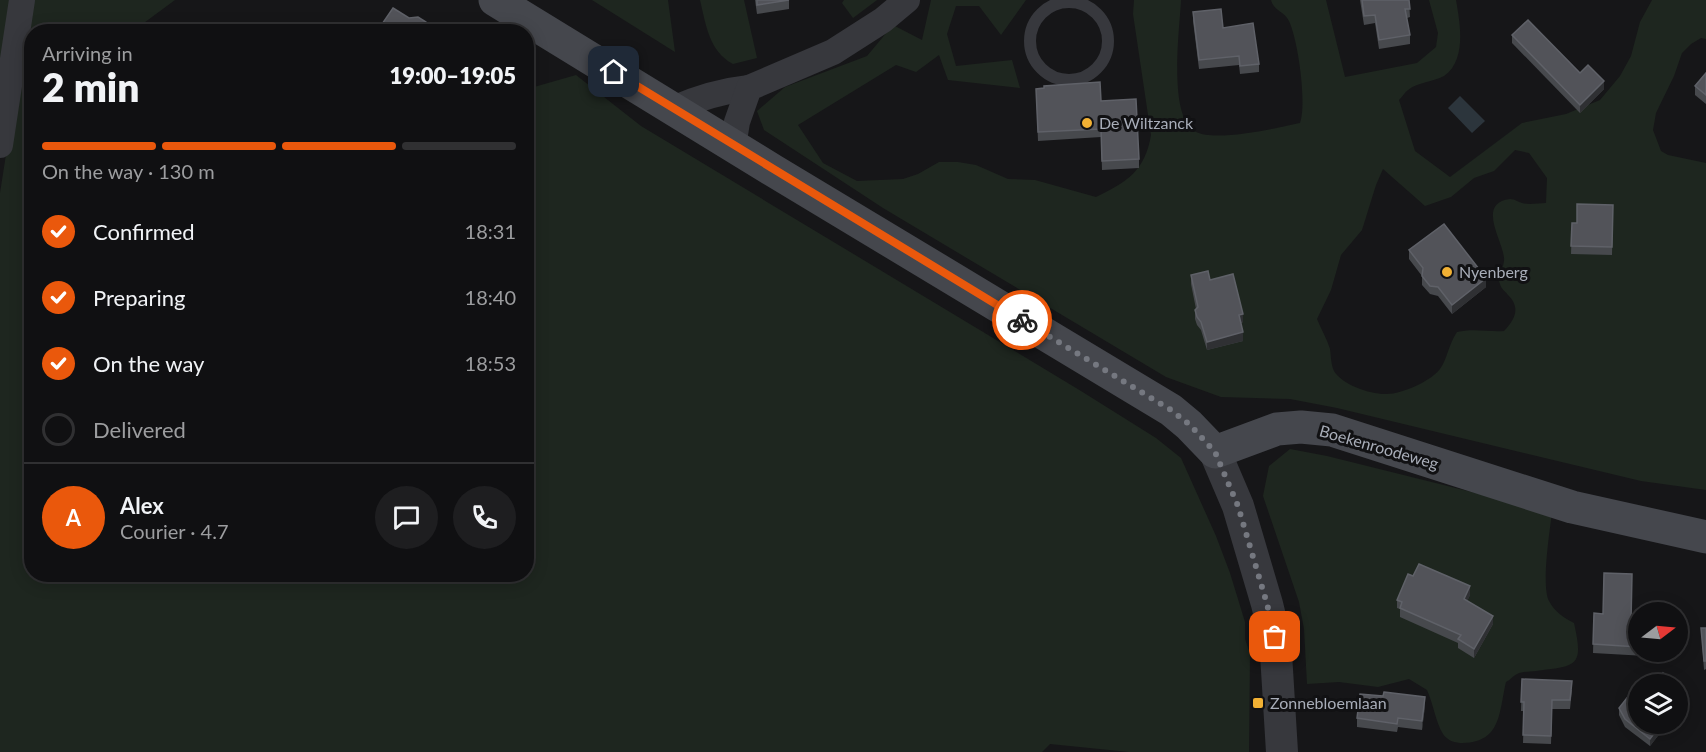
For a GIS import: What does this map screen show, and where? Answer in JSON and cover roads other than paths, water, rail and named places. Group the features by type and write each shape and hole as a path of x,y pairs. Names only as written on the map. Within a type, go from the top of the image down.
{"main road":[{"path":"495,0 1171,410 1190,425 1215,452"},
{"name":"Boekenroodeweg","path":"1215,452 1277,429 1301,427 1332,430 1572,507 1706,537"}],"street":[{"path":"0,144 22,0"},
{"path":"673,109 702,96 725,90 749,88 833,52 883,20 907,0"},
{"path":"733,146 737,122 749,88"},
{"path":"1215,452 1238,506 1275,637 1282,752"}],"lane":[{"path":"1070,1 1093,10 1102,20 1107,31 1106,56 1099,67 1089,75 1077,80 1064,80 1041,69 1034,58 1031,39 1036,20 1045,11 1057,4 1070,1"}],"place":[{"name":"De Wiltzanck","path":"1087,123"},
{"name":"Nyenberg","path":"1447,272"},
{"name":"Zonnebloemlaan","path":"1258,703"}]}
